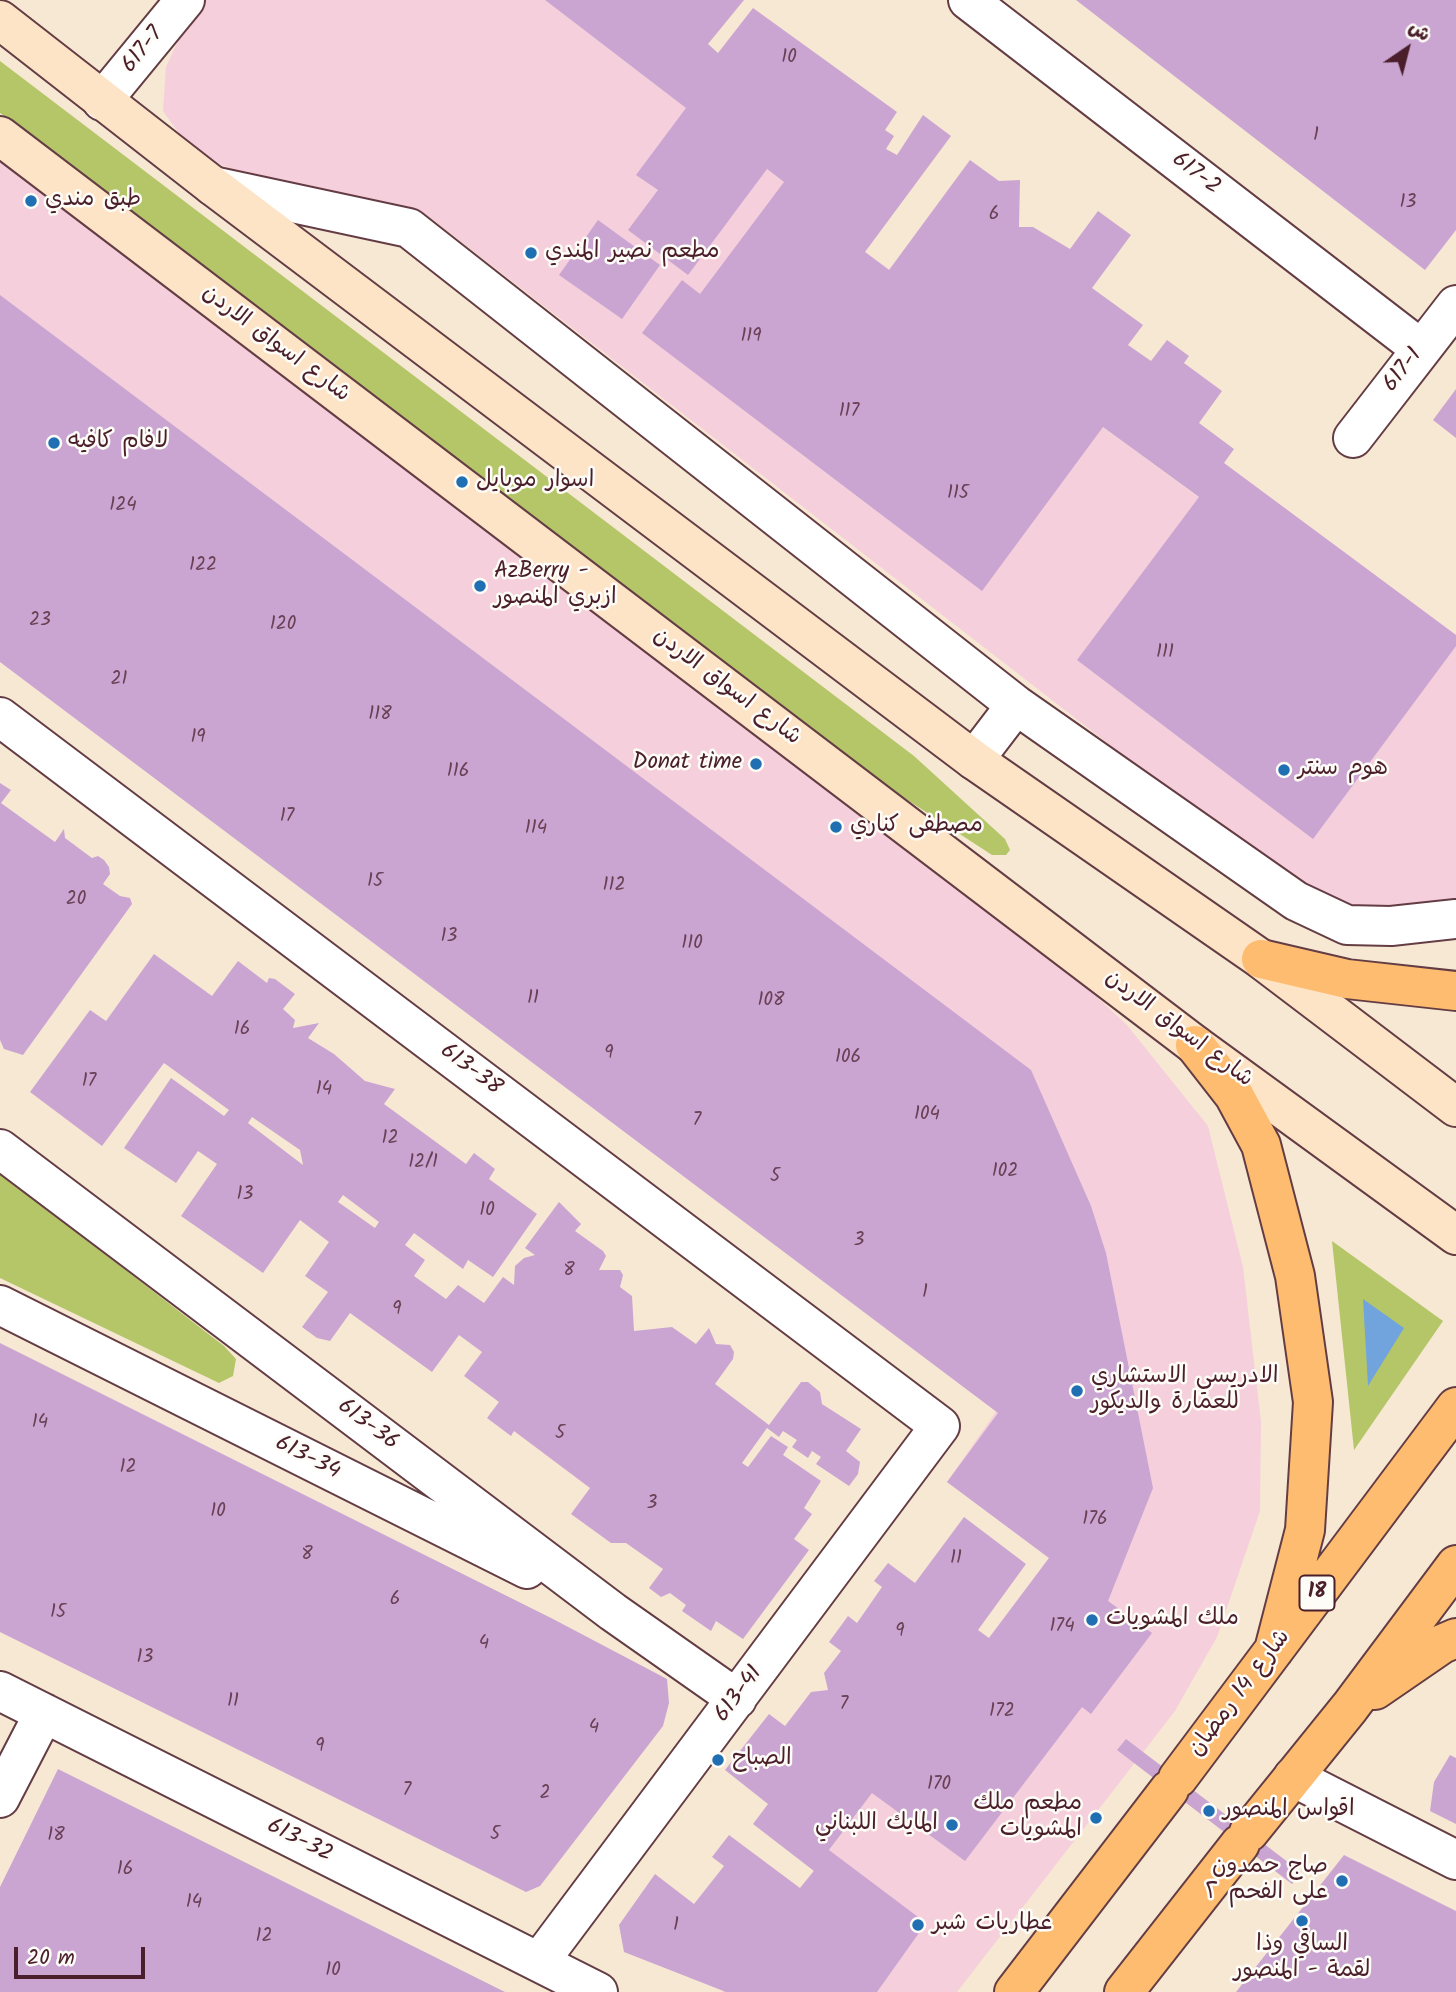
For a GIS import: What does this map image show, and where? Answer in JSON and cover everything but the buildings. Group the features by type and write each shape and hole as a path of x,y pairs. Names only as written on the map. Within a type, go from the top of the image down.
{"main road":[{"path":"1,20 213,186 974,760 1261,959 1456,1107"},
{"name":"شارع اسواق الاردن","path":"0,136 1195,1045 1456,1235"},
{"path":"1261,959 1347,979 1456,991"},
{"path":"1195,1045 1234,1095 1261,1145 1295,1276 1313,1402 1305,1530 1274,1650"},
{"name":"شارع 14 رمضان","path":"1014,1992 1456,1407"},
{"path":"1124,1992 1350,1707 1456,1565"},
{"path":"1350,1707 1442,1644 1456,1638"}],"street":[{"name":"617-7","path":"102,101 186,0"},
{"name":"617-2","path":"968,0 1421,349"},
{"path":"213,186 409,228 1016,705 1296,901 1347,925 1391,926 1456,919"},
{"name":"617-1","path":"1353,438 1456,304"},
{"path":"974,760 1016,705"},
{"name":"613-38","path":"0,717 940,1426"},
{"name":"613-36","path":"0,1149 613,1612 737,1699"},
{"name":"613-34","path":"0,1305 613,1612"},
{"name":"613-41","path":"539,1962 940,1426"},
{"name":"613-32","path":"0,1691 598,1992"},
{"path":"0,1798 44,1713"},
{"path":"1293,1777 1456,1860"}],"shaded area":[{"path":"204,0 545,0 784,182 780,189 1198,497 1224,463 1456,635 1456,905 1409,909 1340,907 1284,880 433,220 276,188 210,160 183,139 163,111 166,67 187,21"},
{"path":"0,162 1046,950 1127,1025 1208,1126 1243,1267 1261,1422 1260,1511 1217,1637 1175,1711 957,1992 722,1992 1049,1558 947,1482 1081,1290 0,478"}],"green space":[{"path":"0,61 914,756 1005,839 1010,850 1006,855 992,855 889,788 0,113"},
{"path":"0,1173 224,1346 236,1359 233,1376 219,1383 0,1278"},
{"path":"1332,1241 1443,1321 1354,1450"}],"water":[{"path":"1363,1299 1404,1328 1368,1386"}],"place":[{"name":"طبق مندي","path":"31,201"},
{"name":"مطعم نصير المندي","path":"531,253"},
{"name":"لافام كافيه","path":"54,443"},
{"name":"اسوار موبايل","path":"462,482"},
{"name":"AzBerry - ازبري المنصور","path":"480,586"},
{"name":"Donat time","path":"756,764"},
{"name":"هوم سنتر","path":"1284,770"},
{"name":"مصطفى كناري","path":"836,827"},
{"name":"الادريسي الاستشاري للعمارة والديكور","path":"1077,1391"},
{"name":"ملك المشويات","path":"1092,1620"},
{"name":"الصباح","path":"718,1760"},
{"name":"اقواس المنصور","path":"1209,1811"},
{"name":"مطعم ملك المشويات","path":"1096,1818"},
{"name":"المايك اللبناني","path":"952,1825"},
{"name":"صاج حمدون على الفحم ٢","path":"1342,1881"},
{"name":"الساقي وذا لقمة - المنصور","path":"1302,1921"},
{"name":"عطاريات شبر","path":"918,1925"}]}
